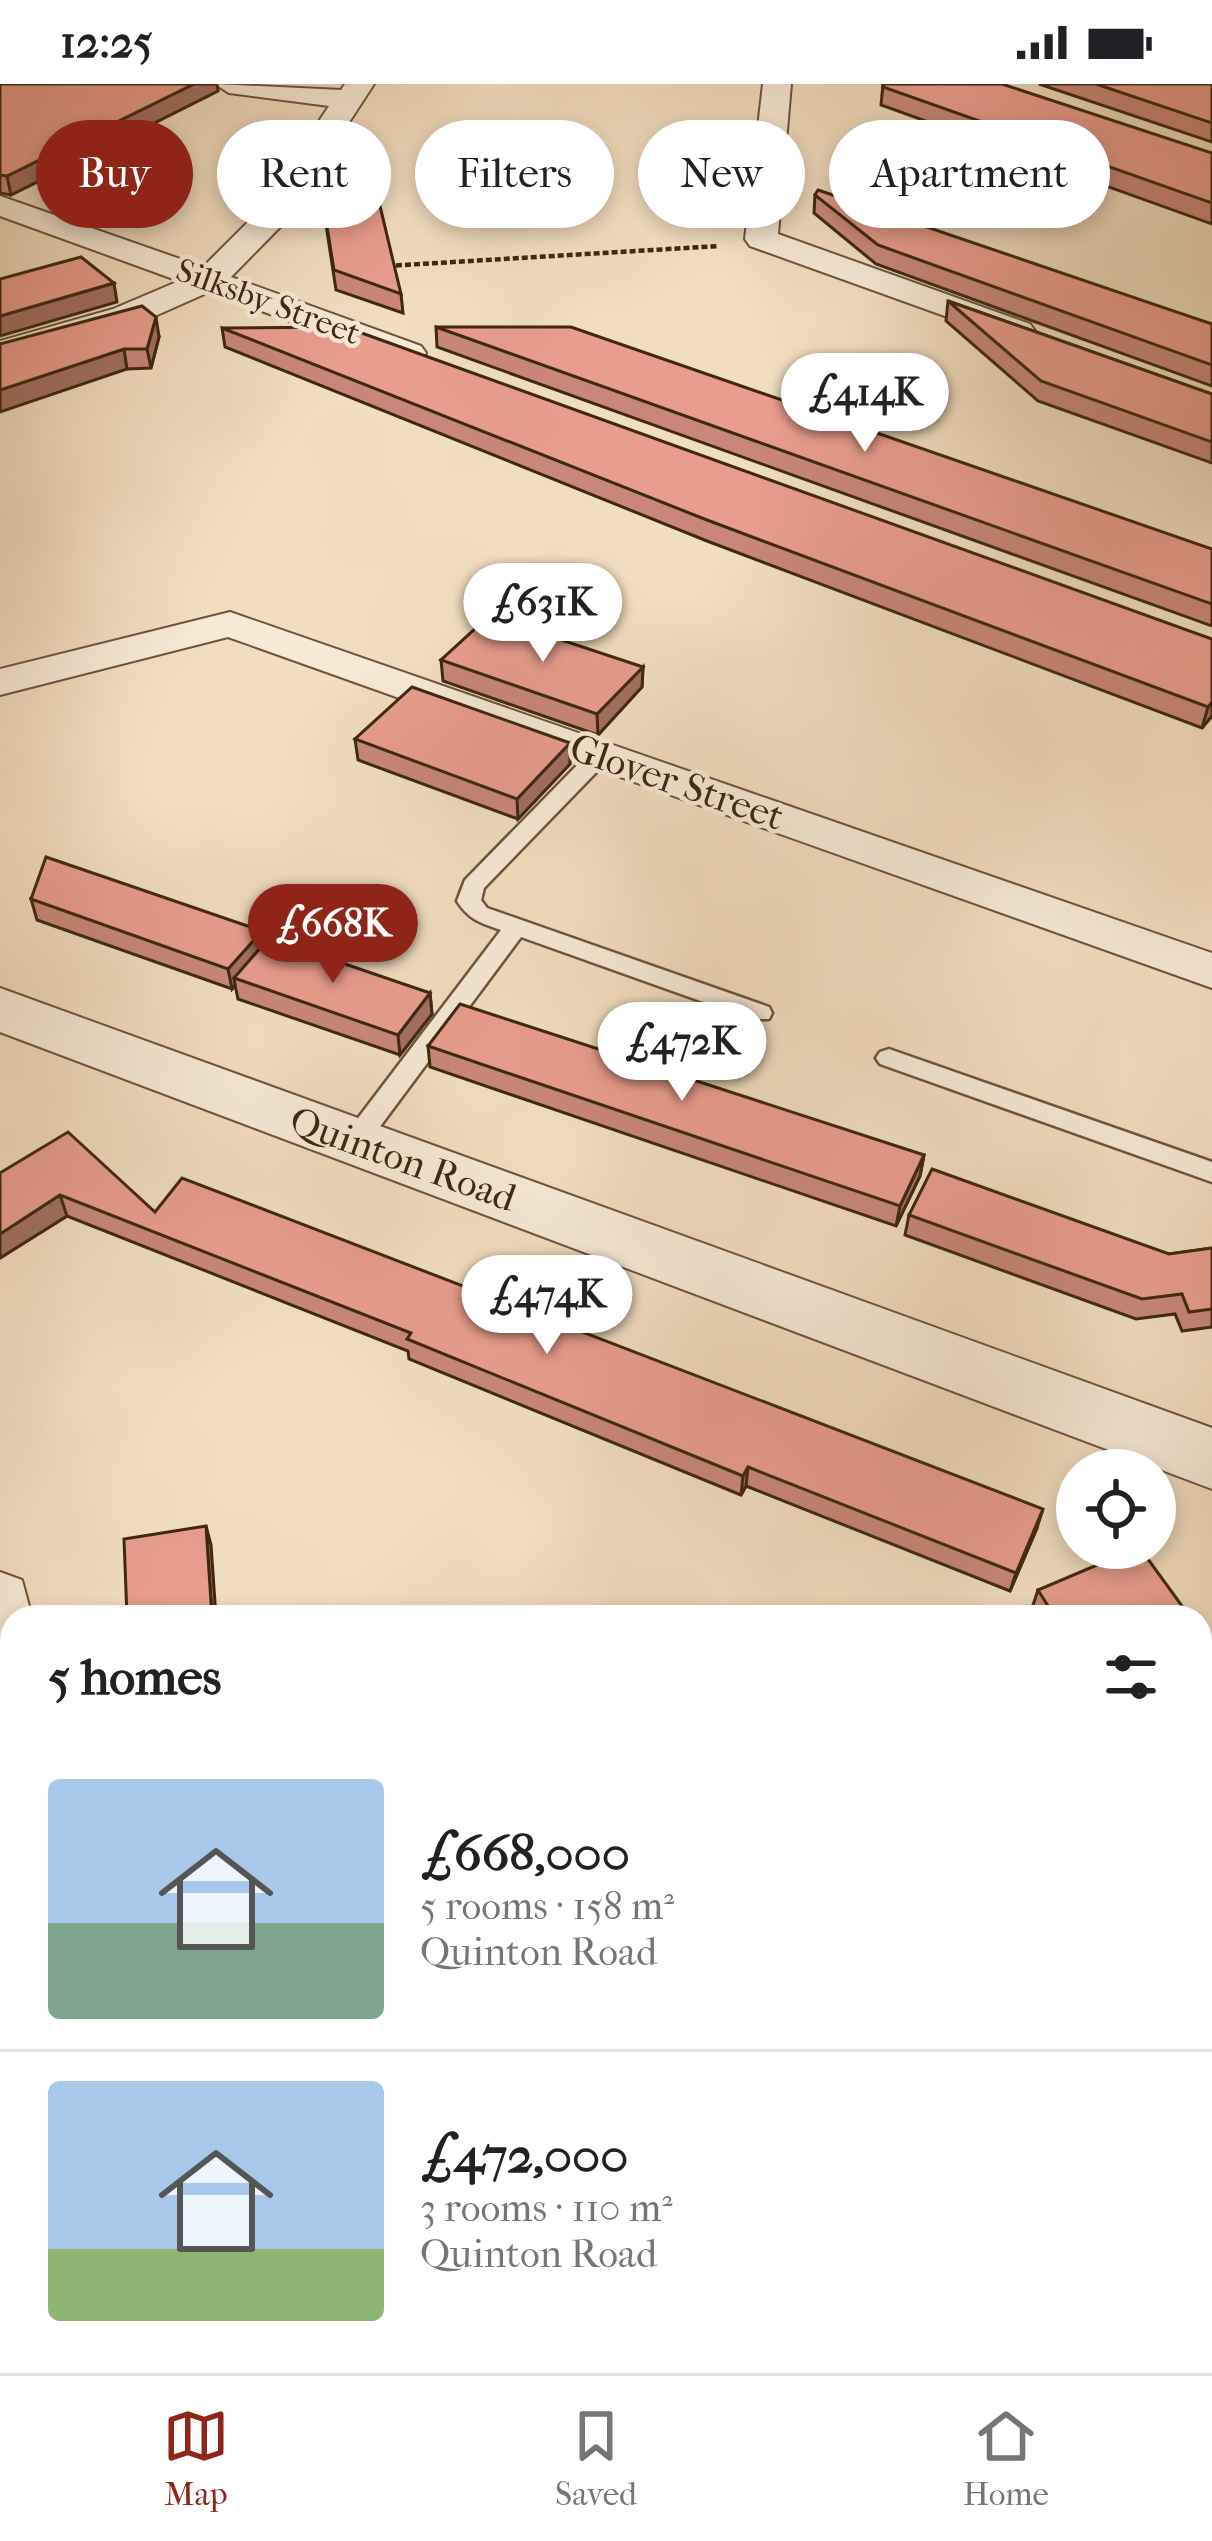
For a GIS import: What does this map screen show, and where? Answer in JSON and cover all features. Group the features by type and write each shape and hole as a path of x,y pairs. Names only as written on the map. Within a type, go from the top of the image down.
{"street":[{"path":"230,84 354,92"},
{"path":"777,84 761,239 1054,344"},
{"path":"0,352 159,302 206,279 248,245 354,92"},
{"name":"Silksby Street","path":"0,205 454,369"},
{"name":"Glover Street","path":"0,682 230,624 1212,970"},
{"name":"Quinton Road","path":"0,1009 1212,1459"}],"lane":[{"path":"599,754 472,885 469,901 479,914 760,1012"},
{"path":"355,1142 517,926"},
{"path":"890,1058 1212,1172"}],"path":[{"path":"381,267 761,239"}],"building":[{"path":"0,84 194,84 121,120 36,120 36,162 0,175"},
{"path":"1002,84 1212,153 1212,203 1110,167 1110,120 977,120 883,87"},
{"path":"1096,84 1212,84 1212,123"},
{"path":"818,190 829,194 829,206 815,195"},
{"path":"327,228 385,228 401,294 334,270"},
{"path":"857,228 930,228 1212,324 1212,365 878,245"},
{"path":"81,257 114,283 0,316 0,279"},
{"path":"948,301 1212,394 1212,442 1041,381"},
{"path":"142,306 156,317 147,349 124,349 0,390 0,344"},
{"path":"345,327 1212,639 1212,702 1208,707 707,520 222,328"},
{"path":"436,327 571,327 1212,549 1212,604"},
{"path":"489,616 643,667 597,714 441,660"},
{"path":"412,687 570,743 517,799 355,739"},
{"path":"46,857 262,931 228,969 31,899"},
{"path":"269,938 430,993 398,1035 234,978"},
{"path":"460,1004 924,1155 900,1206 428,1046"},
{"path":"68,1132 155,1212 182,1178 1043,1509 1016,1573 748,1467 743,1476 407,1339 411,1333 60,1195 0,1234 0,1173"},
{"path":"932,1169 1169,1254 1212,1248 1212,1309 1189,1312 1182,1294 1142,1299 909,1215"},
{"path":"206,1526 211,1605 127,1605 124,1539"},
{"path":"1088,1569 1155,1569 1181,1605 1047,1605 1038,1590"}]}
